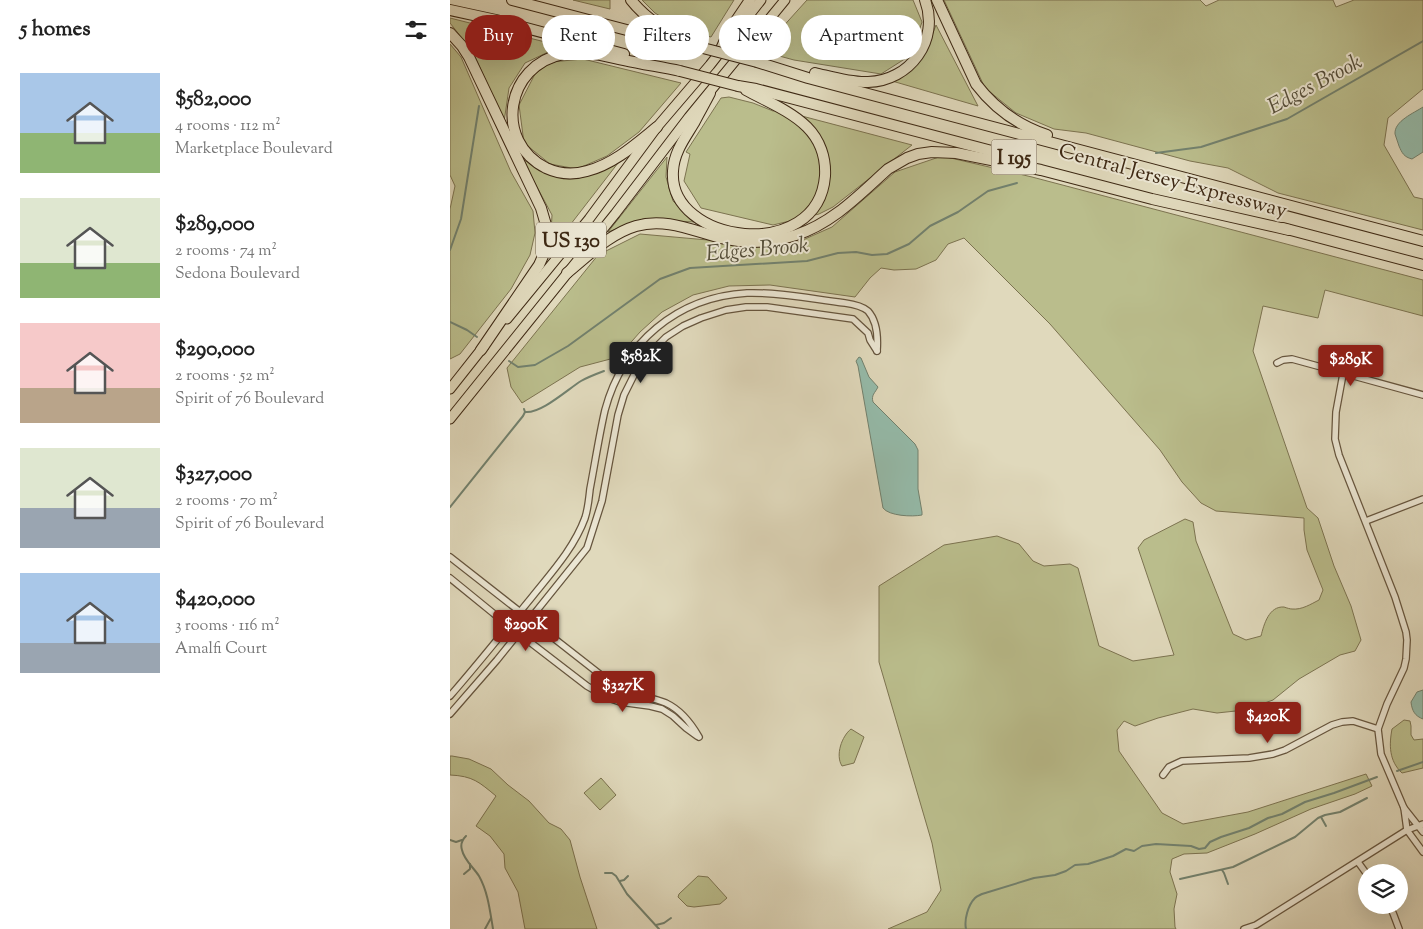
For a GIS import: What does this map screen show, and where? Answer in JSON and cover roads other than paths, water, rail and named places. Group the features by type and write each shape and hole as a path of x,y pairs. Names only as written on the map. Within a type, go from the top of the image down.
{"highway":[{"name":"Central Jersey Expressway","path":"512,0 625,30"},
{"path":"631,0 644,15"},
{"path":"740,15 750,0"},
{"name":"US 130","path":"748,15 760,0"},
{"name":"US 130","path":"450,419 615,214 689,117 786,0"},
{"path":"757,62 859,82 877,82 887,79 904,70 922,49 926,40 929,23 925,0"},
{"path":"937,0 976,84 990,101 1007,116 1039,132 1164,172"},
{"name":"Central Jersey Expressway","path":"450,10 619,52 680,71 738,86 756,88 1423,265"},
{"path":"450,33 470,56 540,208 546,225 545,247 539,264 481,350"},
{"name":"Central Jersey Expressway","path":"709,50 1423,241"},
{"name":"US 130","path":"450,389 589,218 658,127 719,52"},
{"path":"658,127 609,162 585,172 567,174 548,169 525,150 515,132 513,104 520,85 532,69 547,59 566,53 596,54 680,71"},
{"path":"710,93 681,143 675,159 673,178 677,196 684,207 691,213 708,224 722,229 754,234 780,231 799,222 812,210 818,201 825,178 823,155 815,137 800,121 738,86"},
{"path":"567,272 601,245 622,232 635,226 647,224 672,224 723,239 740,241 769,241 797,235 824,223 837,214 897,163 918,154 932,152 956,152 1041,170 1152,199 1289,230"}],"street":[{"path":"450,696 570,550 585,518 600,433 612,390 618,375 646,337 677,313 694,304 723,296 746,293 768,293 844,303 856,305 867,310 872,318 878,338 877,350 870,340 868,333 853,318 767,307 746,307 726,310 683,326 666,337 648,355 634,375 624,395 618,415 602,501 586,548 485,674 450,714"},
{"path":"1277,363 1283,360 1292,360 1423,395"},
{"path":"1344,374 1336,412 1335,439 1339,455 1395,597 1407,640 1404,668 1387,704 1378,729 1381,754 1404,808 1407,830 1423,852"},
{"path":"1366,521 1423,499"},
{"path":"450,557 620,690 631,695 666,703 675,709 691,724 699,737 662,709 620,702 597,693 450,578"},
{"path":"1163,775 1169,767 1182,761 1250,758 1279,752 1332,725 1342,722 1353,721 1378,729"},
{"path":"1404,808 1421,825 1423,832"},
{"path":"1244,929 1256,925 1407,830 1421,825"},
{"path":"1393,914 1399,929"}],"waterway":[{"name":"Edges Brook","path":"1156,153 1201,147 1287,119 1423,41"},
{"path":"450,250 461,219 479,106"},
{"name":"Edges Brook","path":"509,361 518,367 535,365 568,346 660,279 690,268 807,261 838,253 887,254 909,244 930,226 958,212 988,191 1017,183"},
{"name":"Edges Brook","path":"450,322 477,337"},
{"path":"525,412 539,409 581,381 604,371"},
{"path":"450,507 523,416 524,409"},
{"path":"1397,771 1423,762"},
{"path":"966,929 966,917 970,905 975,898 982,894 1034,878 1055,875 1075,865 1088,864 1113,856 1126,849 1134,851 1142,846 1156,844 1205,848 1210,842 1249,828 1305,802 1377,777"},
{"path":"1180,879 1233,867 1295,837 1318,818 1340,812 1367,798"},
{"path":"1321,817 1326,826"},
{"path":"466,836 461,846 463,854 485,888 493,929"},
{"path":"450,840 456,842 462,840"},
{"path":"464,874 470,869 470,864"},
{"path":"1222,870 1228,884"},
{"path":"605,873 612,873 616,876 627,894 659,929"},
{"path":"620,881 628,876"},
{"path":"485,929 491,918"},
{"path":"656,925 664,923 671,918"}]}
